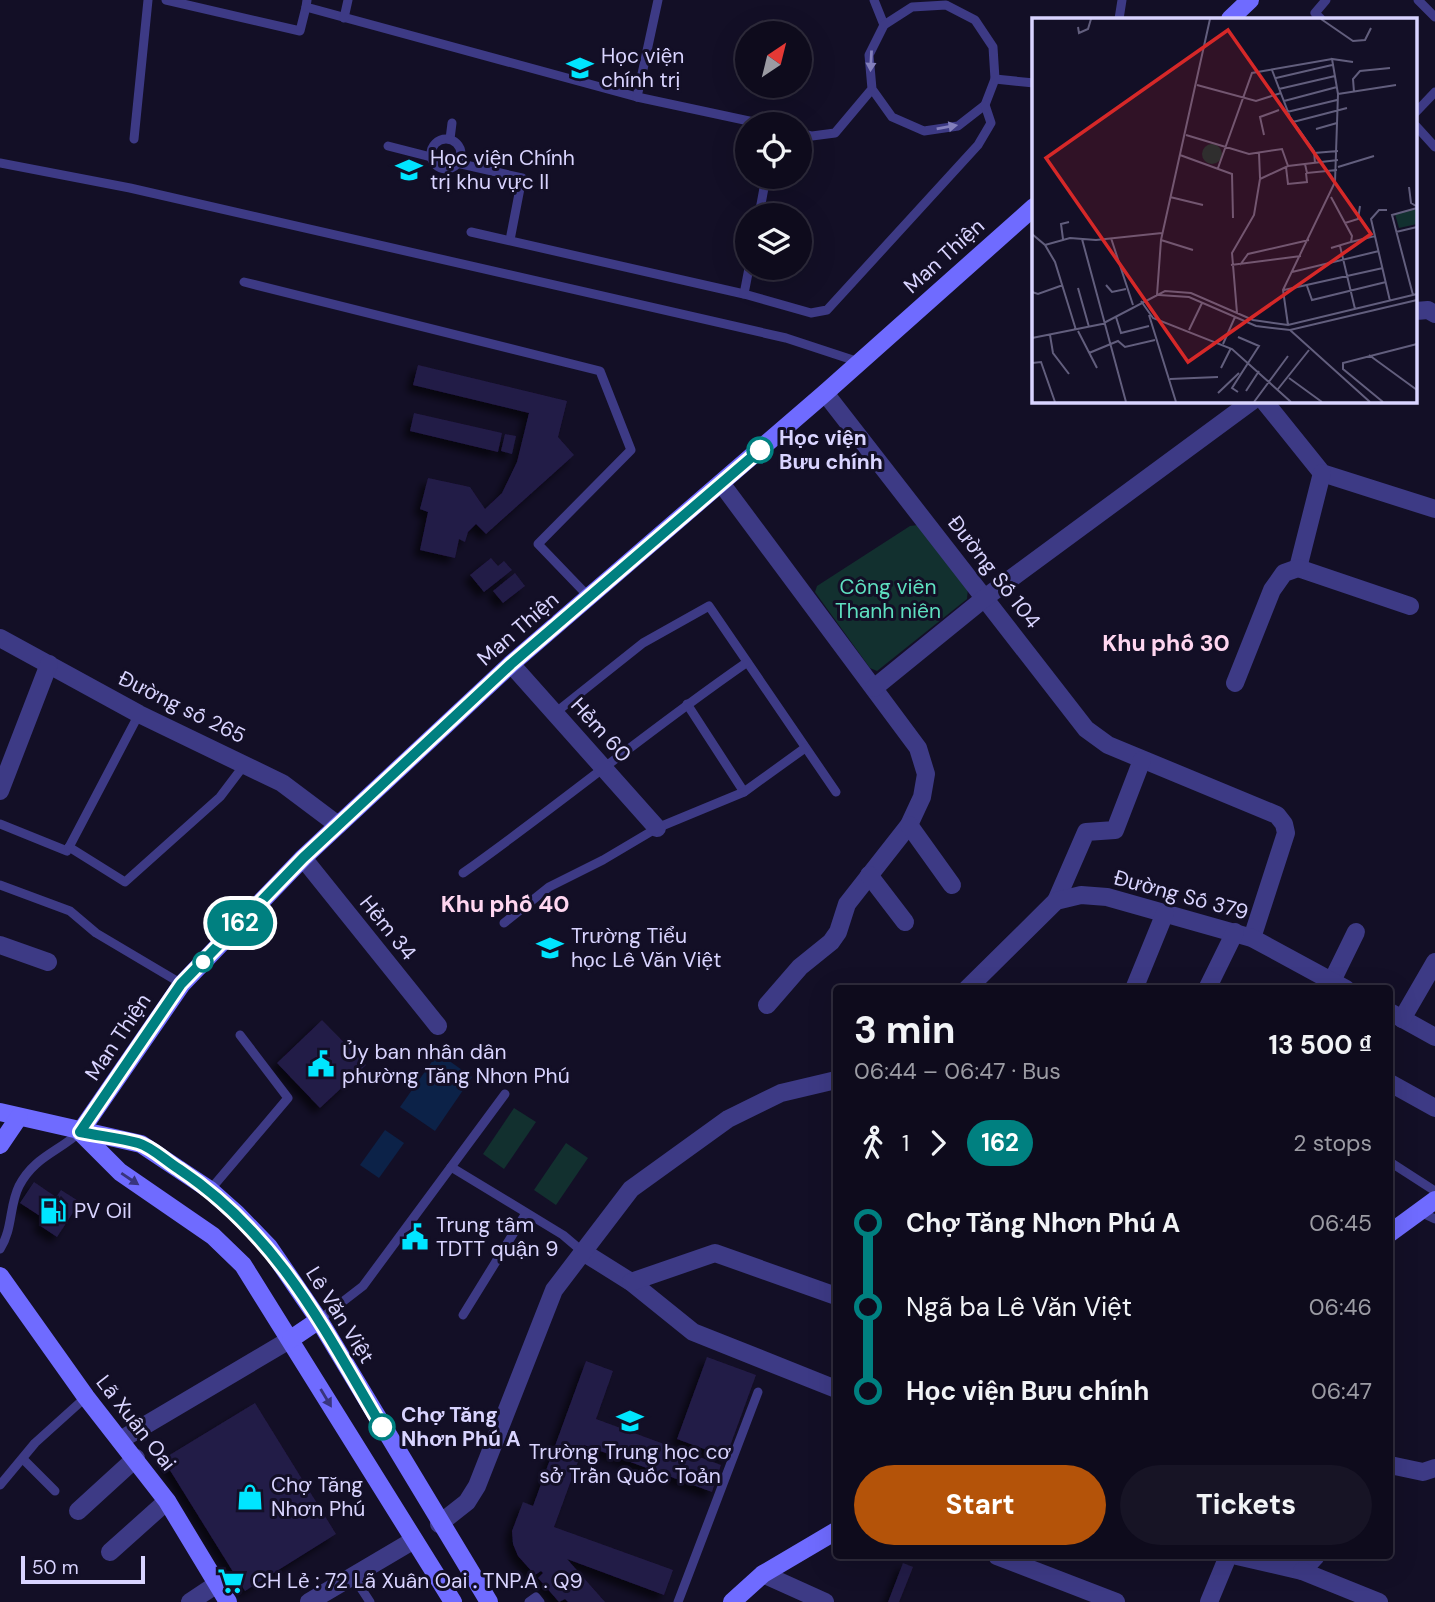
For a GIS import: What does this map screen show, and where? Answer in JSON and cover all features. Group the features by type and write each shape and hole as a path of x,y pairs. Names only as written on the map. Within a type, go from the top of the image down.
{"main road":[{"path":"1231,18 1250,0"},
{"name":"Man Thiện","path":"80,1132 181,984 303,858 511,664 825,393 1032,208"},
{"name":"Lê Văn Việt","path":"0,1112 141,1144 210,1190 269,1247 319,1320 439,1524 489,1602"},
{"path":"0,1145 19,1117"},
{"path":"80,1132 120,1172 187,1216 243,1265 453,1602"},
{"path":"1393,1232 1427,1215 1435,1200"},
{"name":"Lã Xuân Oai","path":"0,1276 86,1397 122,1439 167,1501 228,1602"},
{"path":"291,1339 319,1320"},
{"path":"414,1540 439,1524"},
{"path":"732,1602 763,1574 833,1533"}],"street":[{"path":"1418,312 1428,310 1435,314"},
{"name":"Đường Số 104","path":"825,393 1086,729 1108,745 1142,760"},
{"path":"874,688 986,597 1251,402"},
{"path":"1265,402 1322,473 1435,509"},
{"path":"1298,568 1322,473"},
{"path":"721,484 918,748 926,774 922,797 909,825 846,904 838,932 831,942 800,967 767,1005"},
{"path":"1235,682 1272,590 1284,573 1298,568 1410,606"},
{"name":"Đường số 265","path":"0,638 139,714 282,783 338,825"},
{"path":"0,791 48,664"},
{"name":"Hẻm 60","path":"511,664 657,828"},
{"path":"971,985 1056,901 1086,832 1115,830 1142,760"},
{"name":"Đường Số 379","path":"1142,760 1277,816 1284,824 1286,833 1243,935"},
{"path":"909,825 952,885"},
{"name":"Hẻm 34","path":"303,858 438,1027"},
{"path":"869,875 905,922"},
{"name":"Đường Số 379","path":"1056,901 1081,895 1107,897 1243,935 1339,985"},
{"path":"1136,985 1165,913"},
{"path":"1339,985 1356,932"},
{"path":"1210,985 1243,935"},
{"path":"0,945 48,962"},
{"path":"1434,964 1396,1015 1435,1037"},
{"path":"439,1524 461,1508 477,1486 554,1290 631,1189 728,1119 781,1093 833,1081"},
{"path":"1393,1085 1435,1108"},
{"path":"583,1252 631,1282 693,1332 833,1388"},
{"path":"631,1282 715,1253 833,1295"},
{"path":"122,1439 291,1339"},
{"path":"78,1511 136,1458"},
{"path":"1393,1466 1423,1472 1435,1468"},
{"path":"110,1552 167,1501"},
{"path":"309,1602 414,1540"},
{"path":"1005,1559 1115,1602"},
{"path":"1209,1602 1227,1559"},
{"path":"1250,1559 1302,1571 1379,1602"},
{"path":"1302,1571 1312,1559"},
{"path":"763,1574 825,1602"},
{"path":"190,1602 216,1584"}],"lane":[{"path":"134,139 148,0"},
{"path":"166,0 300,31 306,4 345,18 637,97 735,118"},
{"path":"345,18 348,0"},
{"path":"637,97 658,0"},
{"path":"874,0 884,25"},
{"path":"1119,18 1122,0"},
{"path":"1320,18 1315,13 1326,0"},
{"path":"1418,0 1435,17"},
{"path":"946,3 975,20 993,47 995,79 985,105 958,126 924,131 892,117 872,89 869,55 884,25 912,7 946,3"},
{"path":"995,79 1032,83"},
{"path":"812,136 835,133 872,89"},
{"path":"1418,110 1435,92"},
{"path":"471,232 811,313 827,310 978,145 991,123 985,105"},
{"path":"452,123 450,139 460,151 457,163"},
{"path":"1418,128 1435,148"},
{"path":"431,157 434,145 450,139"},
{"path":"388,146 431,157 442,168 457,163 522,178 510,240"},
{"path":"0,163 143,191 786,338 859,362"},
{"path":"744,295 747,280"},
{"path":"244,282 600,371 631,450 538,544 589,597"},
{"path":"555,713 643,643 709,606 836,792"},
{"path":"463,873 550,811 603,766 746,663"},
{"path":"687,704 744,792"},
{"path":"68,849 139,714"},
{"path":"504,923 549,887 603,860 657,828 744,792 805,748"},
{"path":"0,824 68,849 125,882 219,797 245,764"},
{"path":"0,885 69,911 96,933 181,984"},
{"path":"210,1190 288,1098 240,1035"},
{"path":"319,1320 363,1286 505,1094"},
{"path":"0,1249 9,1236 18,1188 25,1177 44,1154 64,1147 80,1132"},
{"path":"1393,1164 1435,1191"},
{"path":"451,1167 583,1252"},
{"path":"463,1315 526,1213"},
{"path":"678,1602 758,1392"},
{"path":"0,1485 35,1443 86,1397"},
{"path":"23,1459 55,1491"},
{"path":"354,1576 370,1602"},
{"path":"528,1602 536,1597 540,1602"}],"green space":[{"name":"Công viên Thanh niên","path":"918,525 968,588 967,599 877,671 870,668 815,592 817,586 910,526"},
{"path":"514,1108 536,1122 504,1169 483,1154"},
{"path":"566,1143 588,1158 556,1205 534,1190"}],"water":[{"path":"438,1053 472,1077 435,1131 400,1107"},
{"path":"385,1130 404,1143 379,1178 360,1165"}],"building":[{"path":"418,365 567,401 558,437 574,455 486,534 476,524 468,532 465,542 459,539 455,558 420,550 428,512 420,509 428,478 470,487 485,509 502,493 517,462 529,413 413,385"},
{"path":"414,413 502,433 498,452 410,431"},
{"path":"505,434 516,436 512,454 501,451"},
{"path":"491,558 498,566 504,561 512,570 484,592 470,575"},
{"path":"515,573 525,586 503,603 493,591"},
{"name":"Ủy ban nhân dân phường Tăng Nhơn Phú","path":"322,1020 366,1065 320,1108 277,1063"},
{"name":"PV Oil","path":"34,1182 56,1197 61,1190 80,1202 57,1237 39,1225 43,1218 20,1203"},
{"path":"707,1357 756,1375 726,1457 677,1439"},
{"path":"586,1361 613,1371 596,1419 721,1465 712,1492 584,1445 554,1527 673,1570 664,1595 567,1559 605,1602 568,1602 565,1599 559,1602 538,1578 543,1573 541,1571 535,1575 518,1556 513,1544 512,1531 523,1502 533,1506"},
{"name":"Chợ Tăng Nhơn Phú","path":"255,1403 336,1534 245,1591 163,1459"},
{"path":"903,1563 913,1567 899,1602 888,1602"}],"bus line":[{"name":"162","path":"382,1427 319,1320 269,1247 237,1214 210,1190 141,1144 80,1132 181,984 303,858 511,664 760,450"}],"place":[{"name":"Học viện chính trị","path":"580,68"},
{"name":"Học viện Chính trị khu vực II","path":"409,170"},
{"name":"Học viện Bưu chính","path":"760,450"},
{"name":"Trường Tiểu học Lê Văn Việt","path":"550,948"},
{"name":"Ủy ban nhân dân phường Tăng Nhơn Phú","path":"321,1064"},
{"name":"PV Oil","path":"53,1211"},
{"name":"Trung tâm TDTT quận 9","path":"415,1237"},
{"name":"Trường Trung học cơ sở Trần Quốc Toản","path":"630,1421"},
{"name":"Chợ Tăng Nhơn Phú A","path":"382,1427"},
{"name":"Chợ Tăng Nhơn Phú","path":"250,1497"},
{"name":"CH Lẻ : 72 Lã Xuân Oai . TNP.A . Q9","path":"231,1581"}],"district":[{"name":"Khu phố 30","path":"1166,643"},
{"name":"Khu phố 40","path":"505,904"}]}
